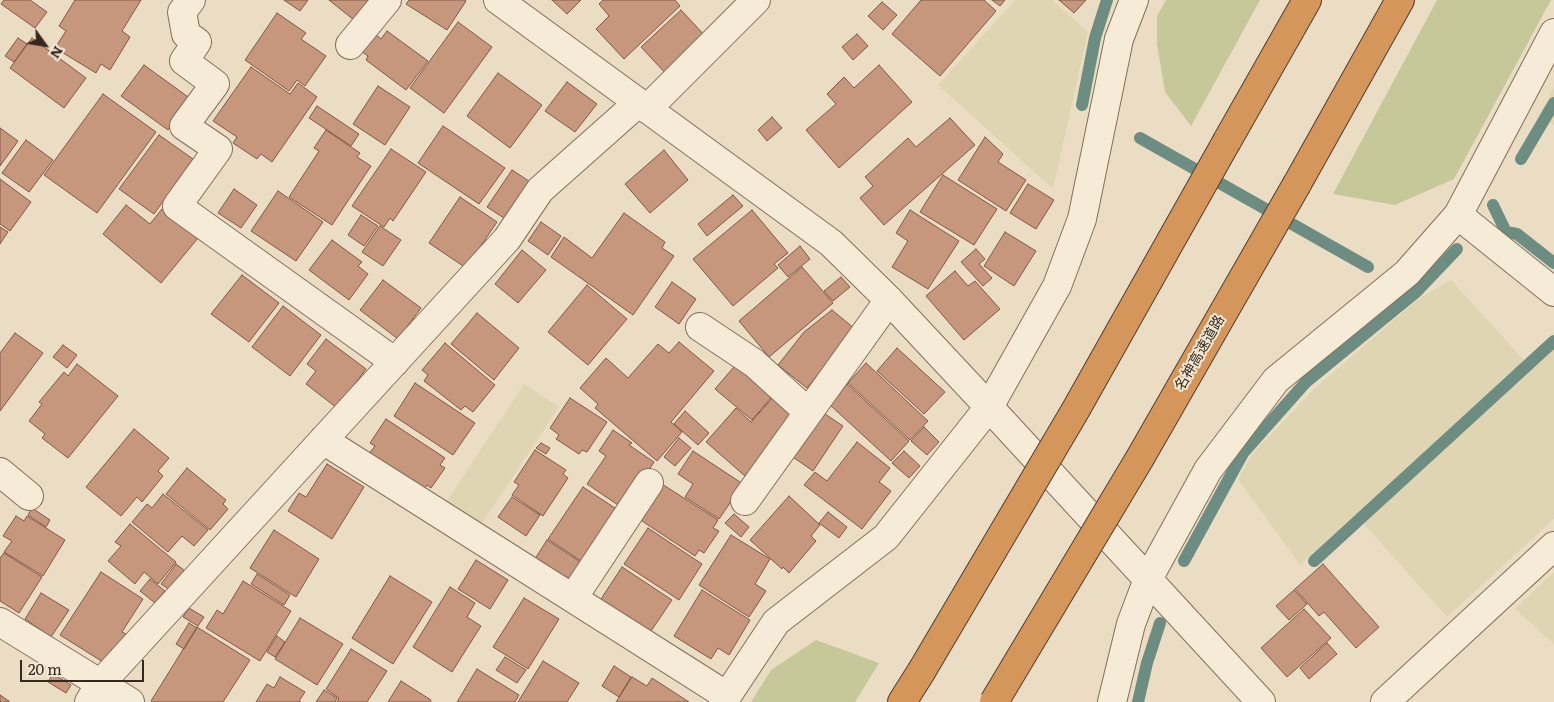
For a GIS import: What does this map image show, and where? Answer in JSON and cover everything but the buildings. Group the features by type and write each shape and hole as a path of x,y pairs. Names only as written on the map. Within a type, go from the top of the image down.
{"highway":[{"path":"902,702 1074,412 1306,0"},
{"name":"名神高速道路","path":"994,702 1140,458 1400,0"}],"street":[{"path":"191,0 182,12 186,34 197,42 184,61 215,84 184,126 218,149 177,206 395,362"},
{"path":"350,45 387,0"},
{"path":"498,0 831,243 889,300 1261,702"},
{"path":"94,693 507,240 540,190 643,106 756,0"},
{"path":"323,440 572,598 725,699 776,622 886,537 989,407 1058,286 1082,219 1119,39 1134,0"},
{"path":"1112,702 1131,624 1148,579 1208,470 1276,380 1407,273 1458,215 1554,33"},
{"path":"1458,215 1554,292"},
{"path":"745,501 889,300"},
{"path":"700,327 754,363 808,412"},
{"path":"0,472 29,496"},
{"path":"572,598 649,482"},
{"path":"1385,702 1554,546"},
{"path":"0,622 94,693 130,702"}],"shaded area":[{"path":"1015,0 1052,0 1088,32 1053,189 938,85"},
{"path":"1554,87 1554,125 1539,115"},
{"path":"1451,280 1524,360 1300,565 1238,479 1253,453 1313,390 1418,299"},
{"path":"1554,350 1554,519 1447,617 1363,523"},
{"path":"524,384 559,407 479,528 445,504"},
{"path":"1554,572 1554,644 1515,609"}],"green space":[{"path":"1166,0 1260,0 1191,126 1165,92 1157,44 1157,16"},
{"path":"1437,0 1551,0 1454,179 1395,205 1333,194"},
{"path":"816,640 879,663 855,702 751,702 771,670"}],"waterway":[{"path":"1082,105 1095,38 1107,0"},
{"path":"1521,159 1554,103"},
{"path":"1140,138 1368,267"},
{"path":"1493,205 1506,232 1517,234 1554,263"},
{"path":"1184,561 1243,453 1306,382 1416,292 1457,249"},
{"path":"1314,561 1554,341"},
{"path":"1138,702 1147,663 1160,623"}]}
